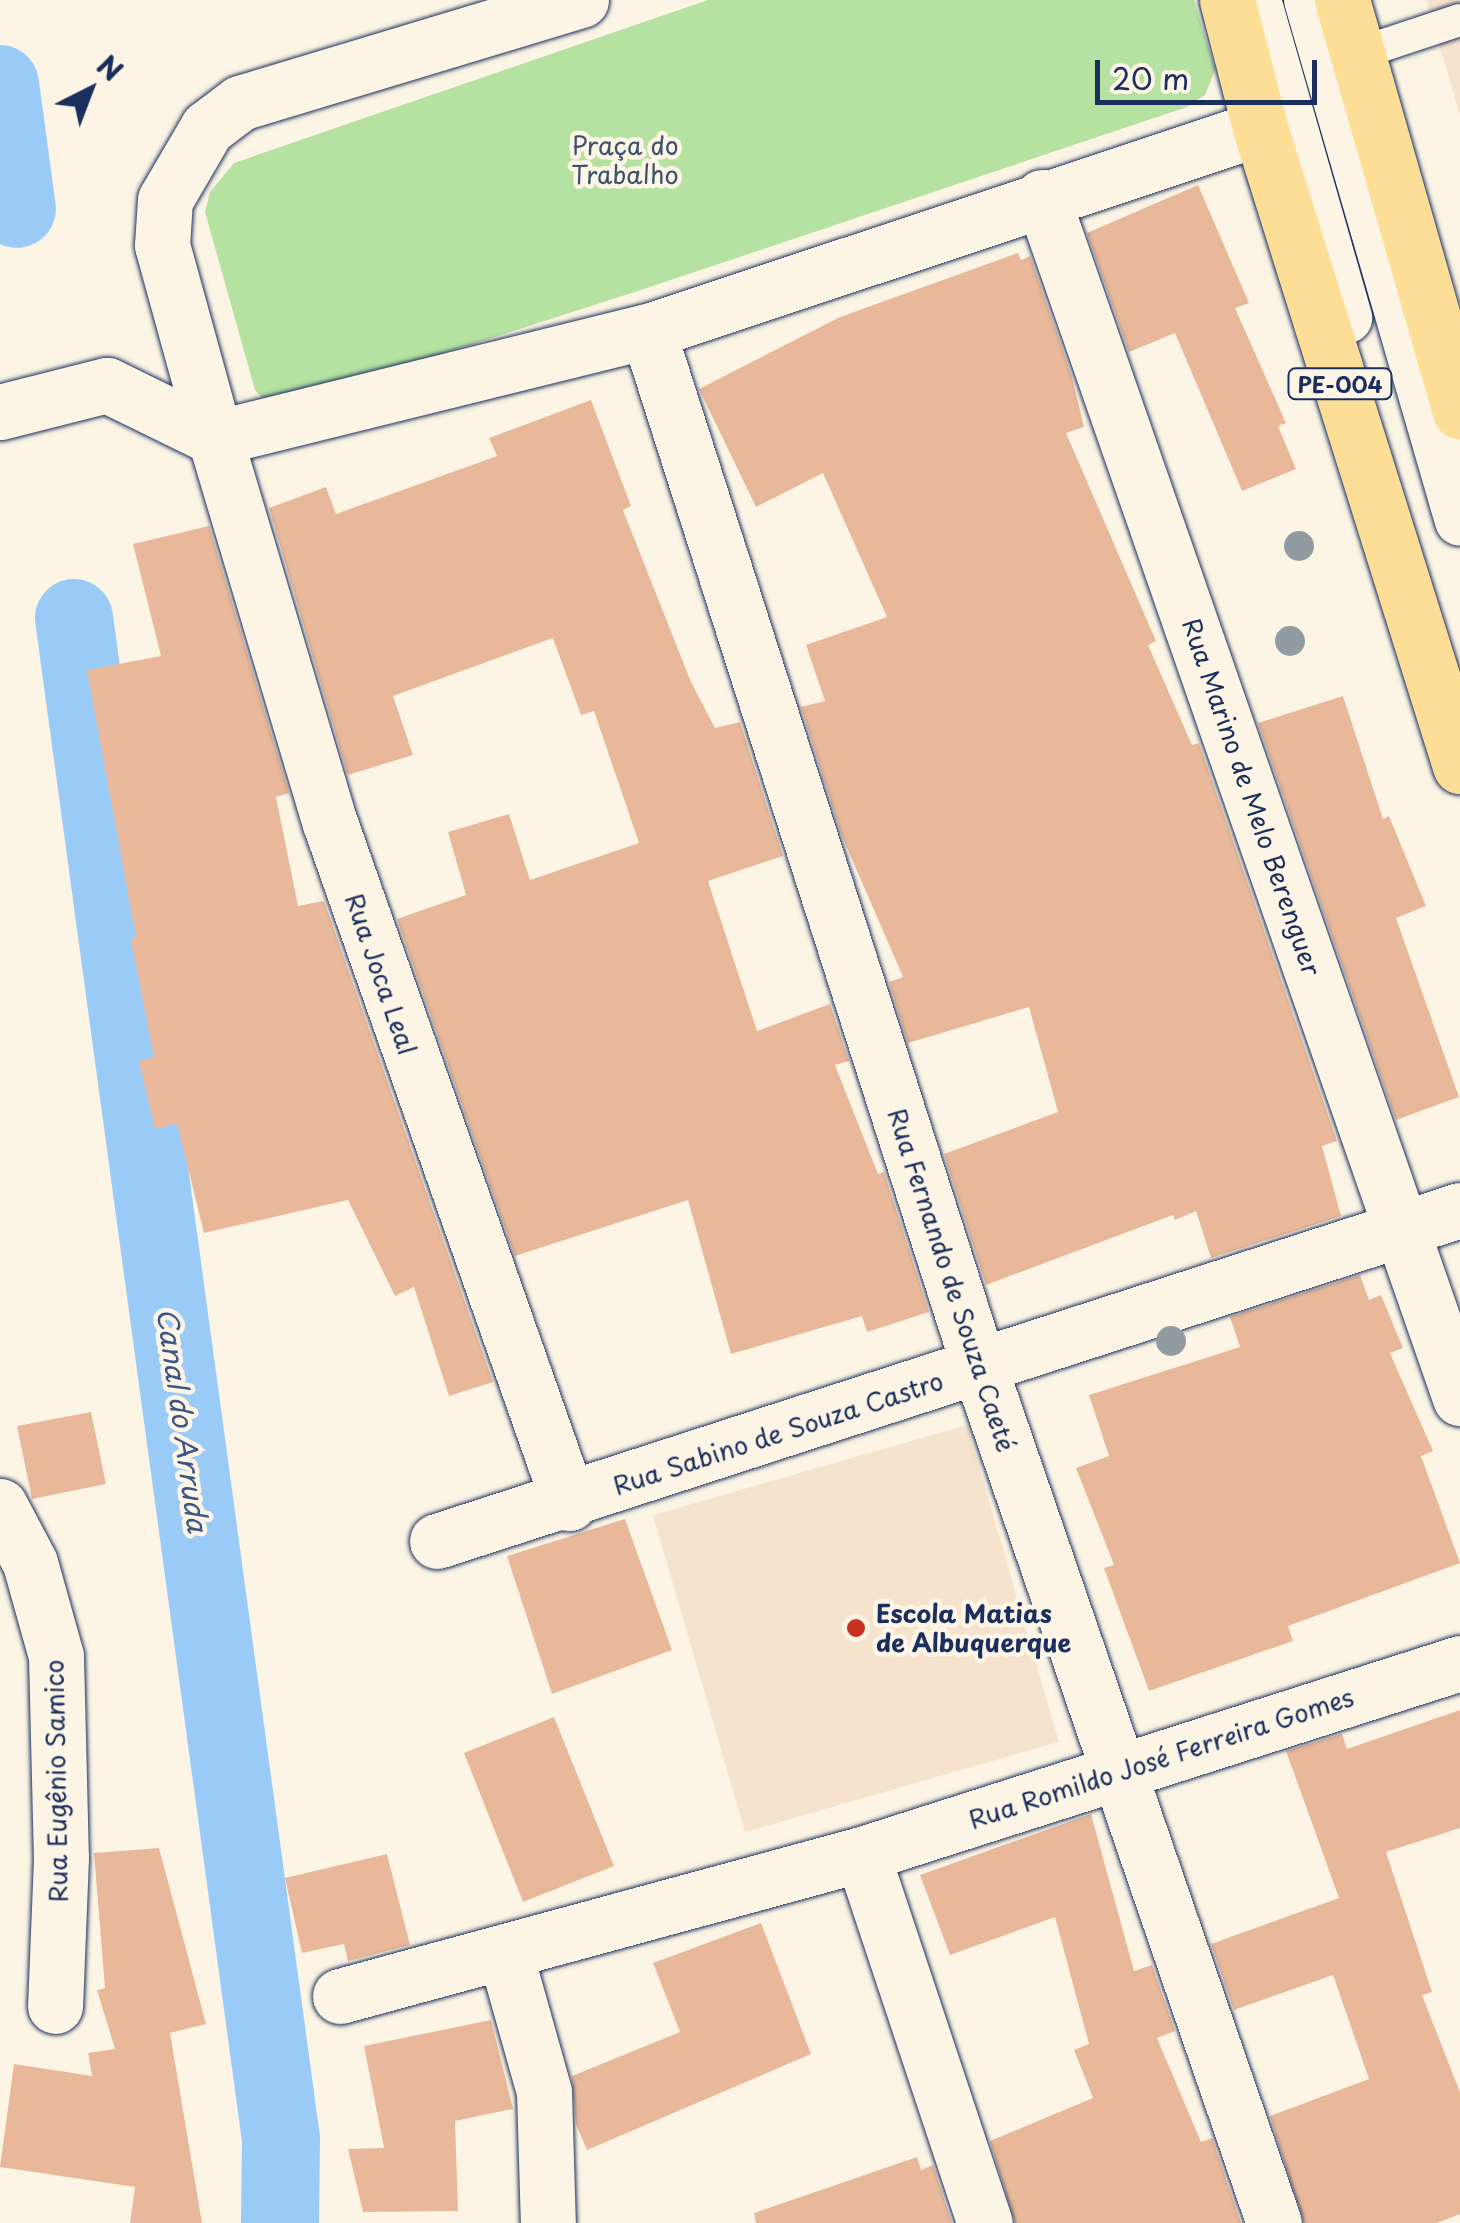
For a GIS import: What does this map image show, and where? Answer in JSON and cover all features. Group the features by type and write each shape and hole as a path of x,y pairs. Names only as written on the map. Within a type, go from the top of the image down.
{"main road":[{"name":"PE-004","path":"1227,0 1260,128 1460,766"},
{"path":"1342,0 1460,411"}],"street":[{"path":"215,438 162,245 165,200 207,128 240,102 526,9 581,0"},
{"path":"1256,0 1460,686"},
{"path":"1308,0 1460,521"},
{"path":"0,412 107,385 215,438 648,330 1260,128"},
{"name":"Rua Marino de Melo Berenguer","path":"1042,197 1460,1398"},
{"name":"Rua Fernando de Souza Caeté","path":"648,330 979,1366 1122,1770 1274,2223"},
{"name":"Rua Joca Leal","path":"215,438 330,823 569,1503"},
{"name":"Rua Sabino de Souza Castro","path":"437,1541 569,1503 1460,1210"},
{"name":"Rua Eugênio Samico","path":"0,1506 30,1563 56,1656 61,1858 55,2006"},
{"name":"Rua Romildo José Ferreira Gomes","path":"340,1996 862,1854 1460,1664"},
{"path":"862,1854 986,2223"},
{"path":"505,1953 544,2092 548,2223"}],"lane":[{"path":"1357,54 1460,20"}],"shaded area":[{"path":"1426,0 1460,0 1460,115"},
{"name":"Escola Matias de Albuquerque","path":"967,1425 1059,1742 745,1832 653,1515"}],"green space":[{"name":"Praça do Trabalho","path":"708,0 1194,0 1215,70 1205,95 1187,107 289,403 262,398 255,390 205,212 210,192 234,163"}],"building":[{"path":"1198,185 1249,303 1235,308 1286,423 1278,426 1296,469 1242,491 1175,333 1129,352 1087,233"},
{"path":"1018,253 1021,260 1030,256 1072,377 1084,427 1066,433 1156,641 1148,645 1192,745 1199,743 1337,1141 1322,1146 1341,1216 1211,1258 1196,1211 1175,1220 1173,1215 986,1285 944,1154 1058,1112 1029,1007 908,1043 889,982 903,977 842,836 801,707 825,701 806,645 887,617 823,473 756,507 699,389 840,317"},
{"path":"591,400 631,506 623,510 691,682 715,728 740,722 783,856 708,881 757,1031 830,1004 849,1061 835,1065 878,1174 884,1172 929,1312 867,1332 862,1316 731,1354 688,1200 515,1256 397,919 466,895 448,832 509,814 530,880 639,843 594,711 581,715 553,638 393,696 413,755 348,775 269,508 326,487 336,514 497,456 489,438"},
{"path":"209,526 289,793 276,797 298,906 324,901 493,1382 449,1396 414,1287 395,1296 348,1200 204,1233 177,1123 155,1129 139,1061 154,1057 87,670 161,656 133,544"},
{"path":"1343,696 1383,819 1389,816 1426,906 1396,918 1459,1097 1396,1120 1258,723"},
{"path":"1360,1275 1369,1300 1381,1295 1403,1348 1390,1353 1433,1451 1421,1456 1460,1563 1288,1626 1293,1641 1149,1691 1104,1568 1114,1565 1076,1468 1109,1456 1089,1395 1240,1347 1230,1317"},
{"path":"91,1412 106,1484 32,1499 17,1426"},
{"path":"625,1519 672,1650 552,1694 507,1556"},
{"path":"1460,1710 1460,1828 1386,1852 1432,1992 1422,1995 1460,2092 1460,2214 1437,2223 1304,2223 1270,2116 1369,2079 1333,1975 1234,2010 1211,1944 1339,1898 1286,1751 1342,1734 1347,1749"},
{"path":"554,1717 614,1866 523,1902 464,1753"},
{"path":"1091,1814 1134,1971 1152,1965 1175,2031 1157,2038 1201,2142 1212,2138 1241,2223 1015,2223 990,2141 1093,2098 1074,2050 1089,2044 1055,1917 950,1955 920,1875"},
{"path":"159,1848 206,2024 170,2033 202,2223 130,2223 135,2187 0,2167 14,2064 92,2076 88,2053 115,2049 97,1990 105,1988 94,1853"},
{"path":"387,1854 410,1945 348,1961 344,1944 302,1953 285,1878"},
{"path":"761,1923 811,2054 587,2150 576,2124 572,2076 680,2032 653,1963"},
{"path":"491,2020 513,2109 455,2121 458,2211 363,2212 348,2149 384,2148 364,2046"},
{"path":"917,2157 921,2170 933,2165 952,2223 756,2223 754,2213"}],"waterway":[{"path":"0,84 17,209"},
{"name":"Canal do Arruda","path":"74,618 281,2140 280,2223"}],"place":[{"name":"Escola Matias de Albuquerque","path":"856,1628"}]}
